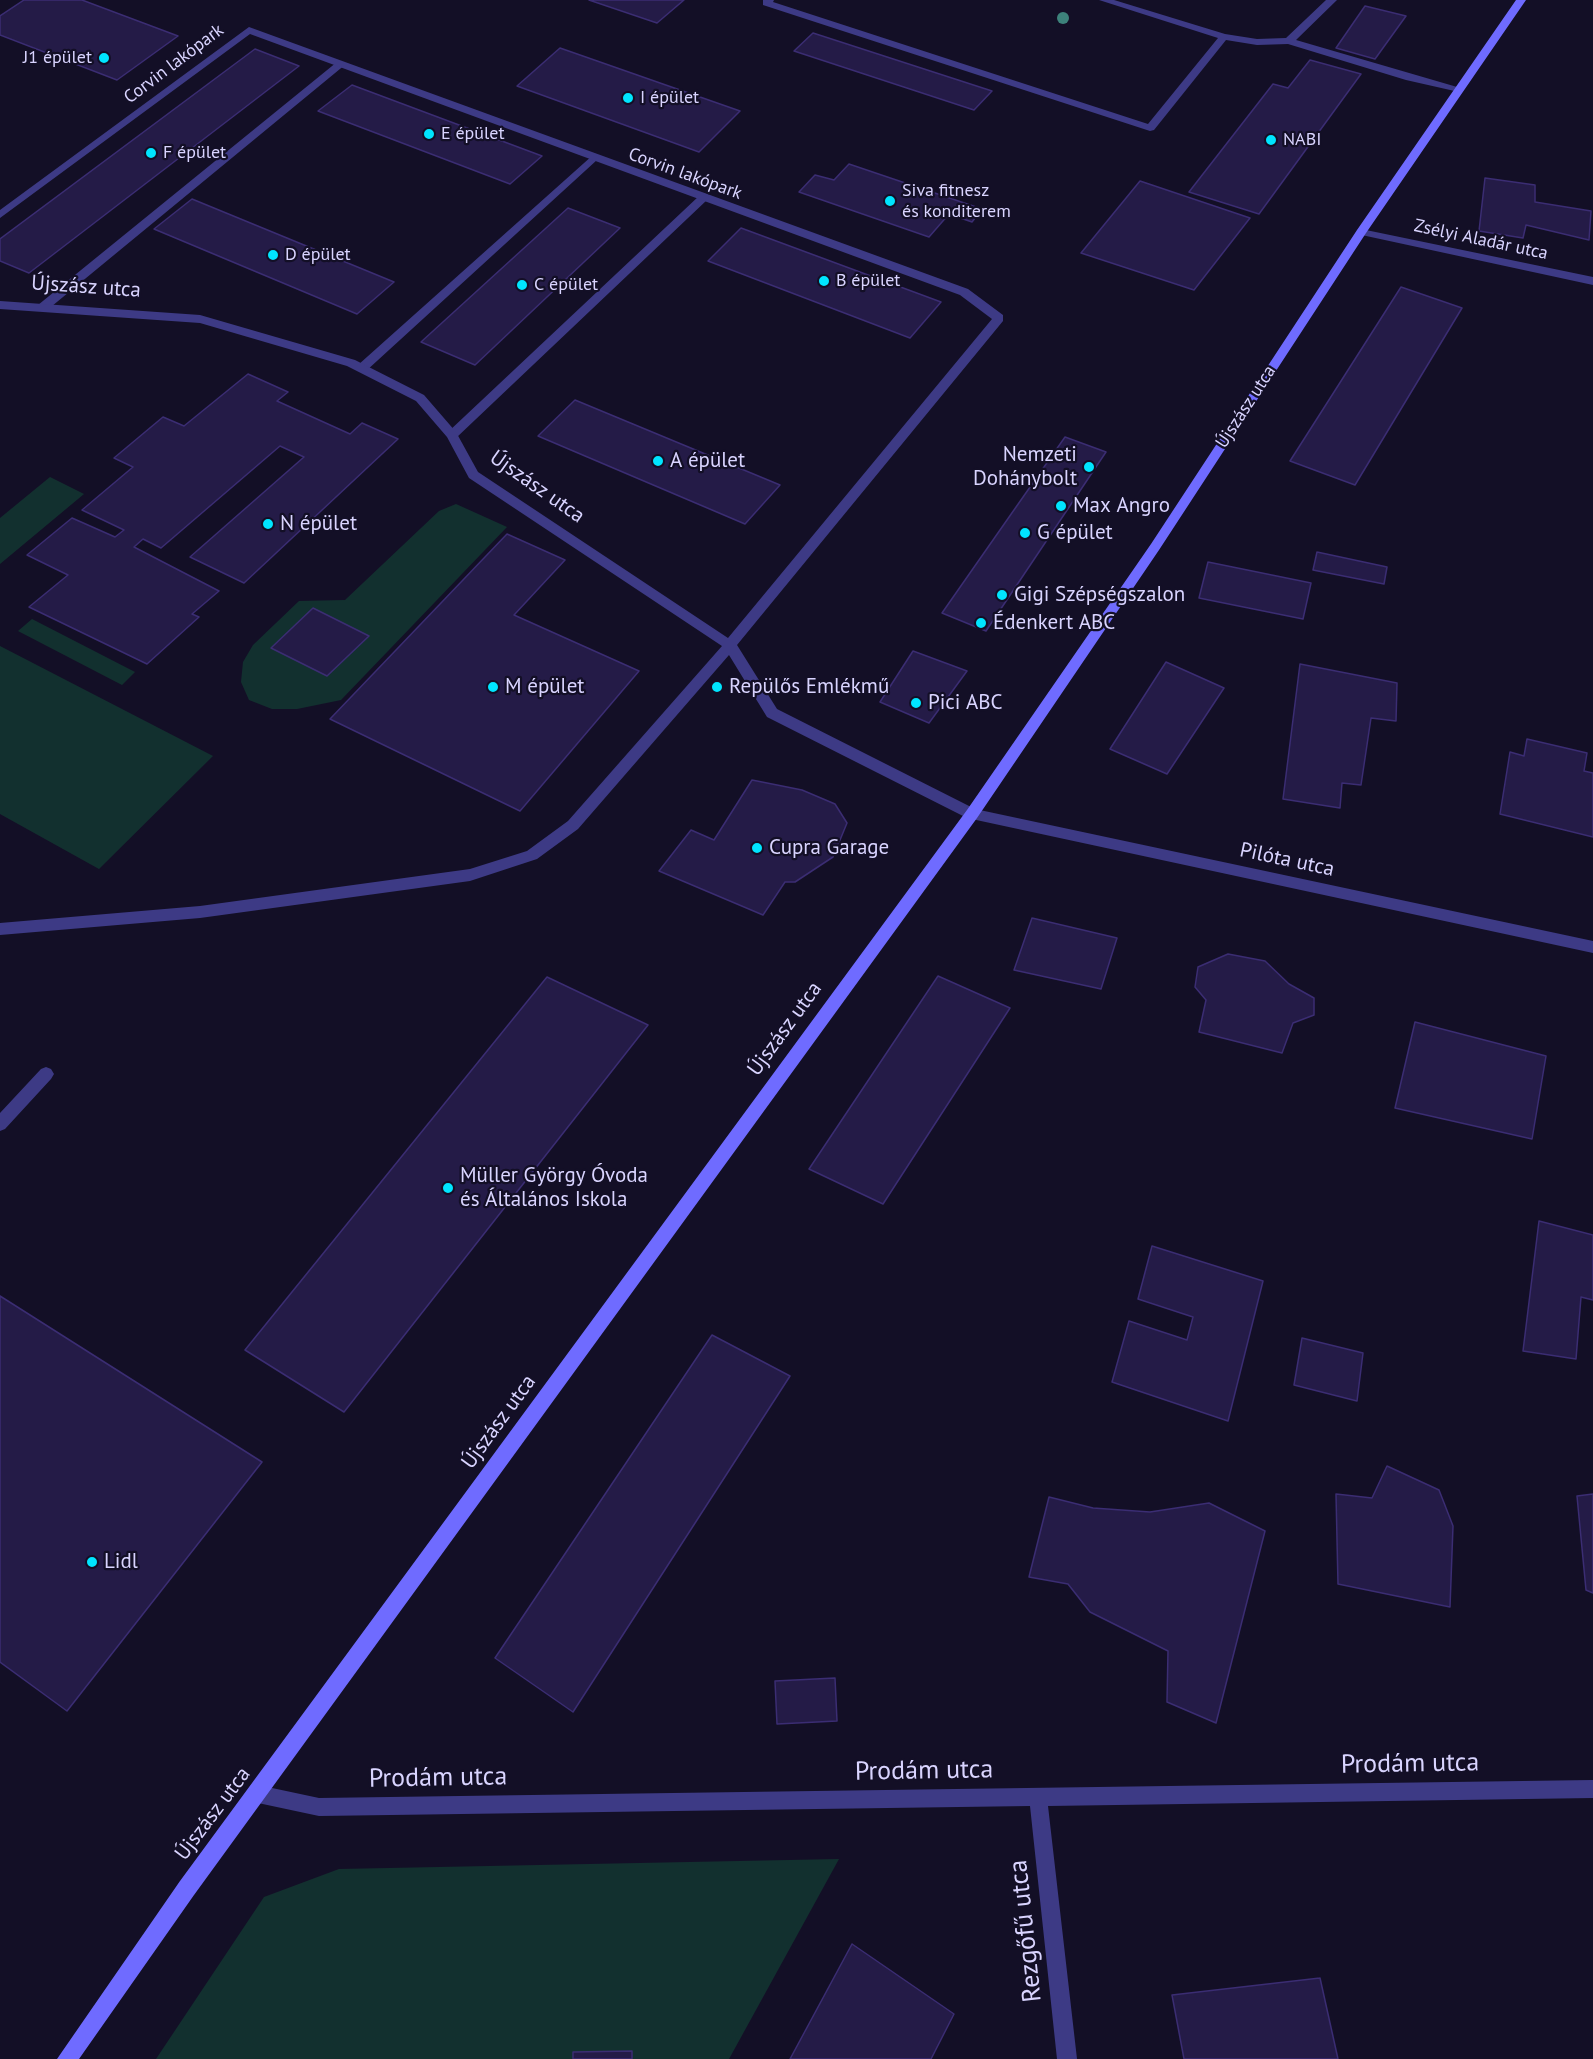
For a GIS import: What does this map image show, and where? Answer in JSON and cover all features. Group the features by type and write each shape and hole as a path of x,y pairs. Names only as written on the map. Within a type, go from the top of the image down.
{"street":[{"path":"769,0 766,3 1150,128 1224,38"},
{"path":"1104,0 1224,38 1257,42 1289,40 1410,78 1459,89"},
{"path":"1289,40 1332,0"},
{"name":"Újszász utca","path":"67,2059 187,1888 258,1794 972,814 1155,547 1361,232 1521,0"},
{"name":"Corvin lakópark","path":"0,214 249,30 593,158 964,292 999,318 730,645"},
{"path":"42,308 341,64"},
{"path":"362,368 593,158"},
{"path":"452,435 703,198"},
{"name":"Zsélyi Aladár utca","path":"1361,232 1593,281"},
{"name":"Újszász utca","path":"0,305 200,319 351,363 420,398 452,435 473,475 730,645 772,713 972,814"},
{"path":"0,929 200,912 470,875 532,855 573,825 730,645"},
{"name":"Pilóta utca","path":"972,814 1593,947"},
{"path":"0,1124 46,1074"},
{"name":"Prodám utca","path":"258,1794 319,1807 1593,1789"},
{"name":"Rezgőfű utca","path":"1038,1797 1067,2059"}],"green space":[{"path":"50,477 84,494 0,564 0,518"},
{"path":"456,504 507,527 341,700 297,709 272,709 249,700 241,682 243,662 253,645 299,601 345,600 439,511"},
{"path":"32,619 135,672 122,685 18,631"},
{"path":"0,646 213,756 99,869 0,814"},
{"path":"839,1859 729,2059 156,2059 264,1897 339,1869"}],"building":[{"name":"J1 épület","path":"24,0 82,0 178,36 117,80 0,35 0,16"},
{"path":"589,0 684,0 657,23"},
{"path":"1365,6 1406,16 1375,59 1336,48"},
{"path":"813,33 992,91 974,110 794,51"},
{"name":"I épület","path":"560,48 740,111 699,152 517,86"},
{"name":"F épület","path":"255,49 299,66 29,273 0,261 0,239"},
{"name":"NABI","path":"1310,60 1361,74 1259,214 1189,192 1273,84 1288,88"},
{"name":"E épület","path":"352,85 542,156 510,184 318,111"},
{"name":"Siva fitnesz és konditerem","path":"849,164 982,209 972,222 949,214 929,237 799,192 815,175 834,180"},
{"path":"1485,178 1535,185 1535,202 1591,211 1589,240 1526,225 1523,238 1479,231"},
{"path":"1140,181 1250,218 1194,290 1081,253"},
{"name":"D épület","path":"192,199 394,282 357,314 154,229"},
{"name":"C épület","path":"568,208 620,228 475,365 421,342"},
{"name":"B épület","path":"741,228 941,302 910,338 708,261"},
{"path":"1401,287 1462,308 1355,485 1290,461"},
{"name":"N épület","path":"248,374 288,392 277,401 350,434 362,423 398,439 244,583 190,557 304,457 280,446 161,548 143,539 134,547 219,591 192,614 199,617 147,664 29,607 68,575 27,555 72,518 115,537 124,530 82,510 133,467 114,458 163,417 184,426"},
{"name":"A épület","path":"575,400 780,485 745,524 538,436"},
{"name":"G épület","path":"1065,437 1106,452 986,631 942,613"},
{"name":"M épület","path":"507,534 565,560 514,615 639,671 520,811 330,719"},
{"path":"1317,552 1387,567 1384,584 1313,570"},
{"path":"1208,562 1311,583 1303,619 1199,598"},
{"path":"313,608 369,636 327,676 271,648"},
{"path":"913,651 967,671 929,723 880,702"},
{"path":"1166,662 1224,688 1167,774 1110,749"},
{"path":"1300,664 1397,683 1396,721 1371,718 1361,785 1342,783 1340,808 1283,799"},
{"path":"1527,739 1587,753 1584,771 1593,773 1593,837 1500,814 1510,752 1524,756"},
{"name":"Cupra Garage","path":"752,780 802,790 835,804 847,823 833,857 795,882 785,882 763,915 659,871 691,830 714,840"},
{"path":"1032,918 1117,938 1101,989 1014,970"},
{"path":"1228,954 1265,961 1289,984 1314,998 1314,1015 1293,1023 1282,1053 1199,1032 1206,1000 1195,987 1198,967"},
{"path":"938,976 1010,1008 883,1204 809,1169"},
{"name":"Müller György Óvoda és Általános Iskola","path":"547,977 648,1025 344,1412 245,1350"},
{"path":"1415,1022 1546,1056 1532,1139 1395,1108"},
{"path":"1539,1221 1593,1235 1593,1300 1581,1297 1576,1359 1523,1351"},
{"path":"1152,1246 1263,1281 1228,1421 1112,1382 1129,1321 1187,1340 1193,1317 1138,1299"},
{"name":"Lidl","path":"0,1296 262,1462 67,1711 0,1662"},
{"path":"712,1335 790,1376 573,1712 495,1658"},
{"path":"1302,1338 1363,1353 1357,1401 1294,1385"},
{"path":"1387,1466 1439,1490 1453,1526 1450,1607 1338,1584 1336,1494 1372,1498"},
{"path":"1593,1494 1593,1593 1586,1590 1577,1496"},
{"path":"1049,1497 1093,1508 1150,1512 1209,1503 1265,1531 1216,1723 1167,1702 1168,1651 1090,1612 1068,1584 1029,1577"},
{"path":"835,1678 837,1721 777,1724 775,1681"},
{"path":"852,1944 954,2014 931,2059 790,2059"},
{"path":"1320,1978 1338,2059 1184,2059 1172,1995"},
{"path":"632,2051 632,2059 573,2059 573,2052"}],"place":[{"name":"J1 épület","path":"104,58"},
{"name":"I épület","path":"628,98"},
{"name":"E épület","path":"429,134"},
{"name":"NABI","path":"1271,140"},
{"name":"F épület","path":"151,153"},
{"name":"Siva fitnesz és konditerem","path":"890,201"},
{"name":"D épület","path":"273,255"},
{"name":"B épület","path":"824,281"},
{"name":"C épület","path":"522,285"},
{"name":"A épület","path":"658,461"},
{"name":"Nemzeti Dohánybolt","path":"1089,467"},
{"name":"Max Angro","path":"1061,506"},
{"name":"N épület","path":"268,524"},
{"name":"G épület","path":"1025,533"},
{"name":"Gigi Szépségszalon","path":"1002,595"},
{"name":"Édenkert ABC","path":"981,623"},
{"name":"M épület","path":"493,687"},
{"name":"Repülős Emlékmű","path":"717,687"},
{"name":"Pici ABC","path":"916,703"},
{"name":"Cupra Garage","path":"757,848"},
{"name":"Müller György Óvoda és Általános Iskola","path":"448,1188"},
{"name":"Lidl","path":"92,1562"}]}
